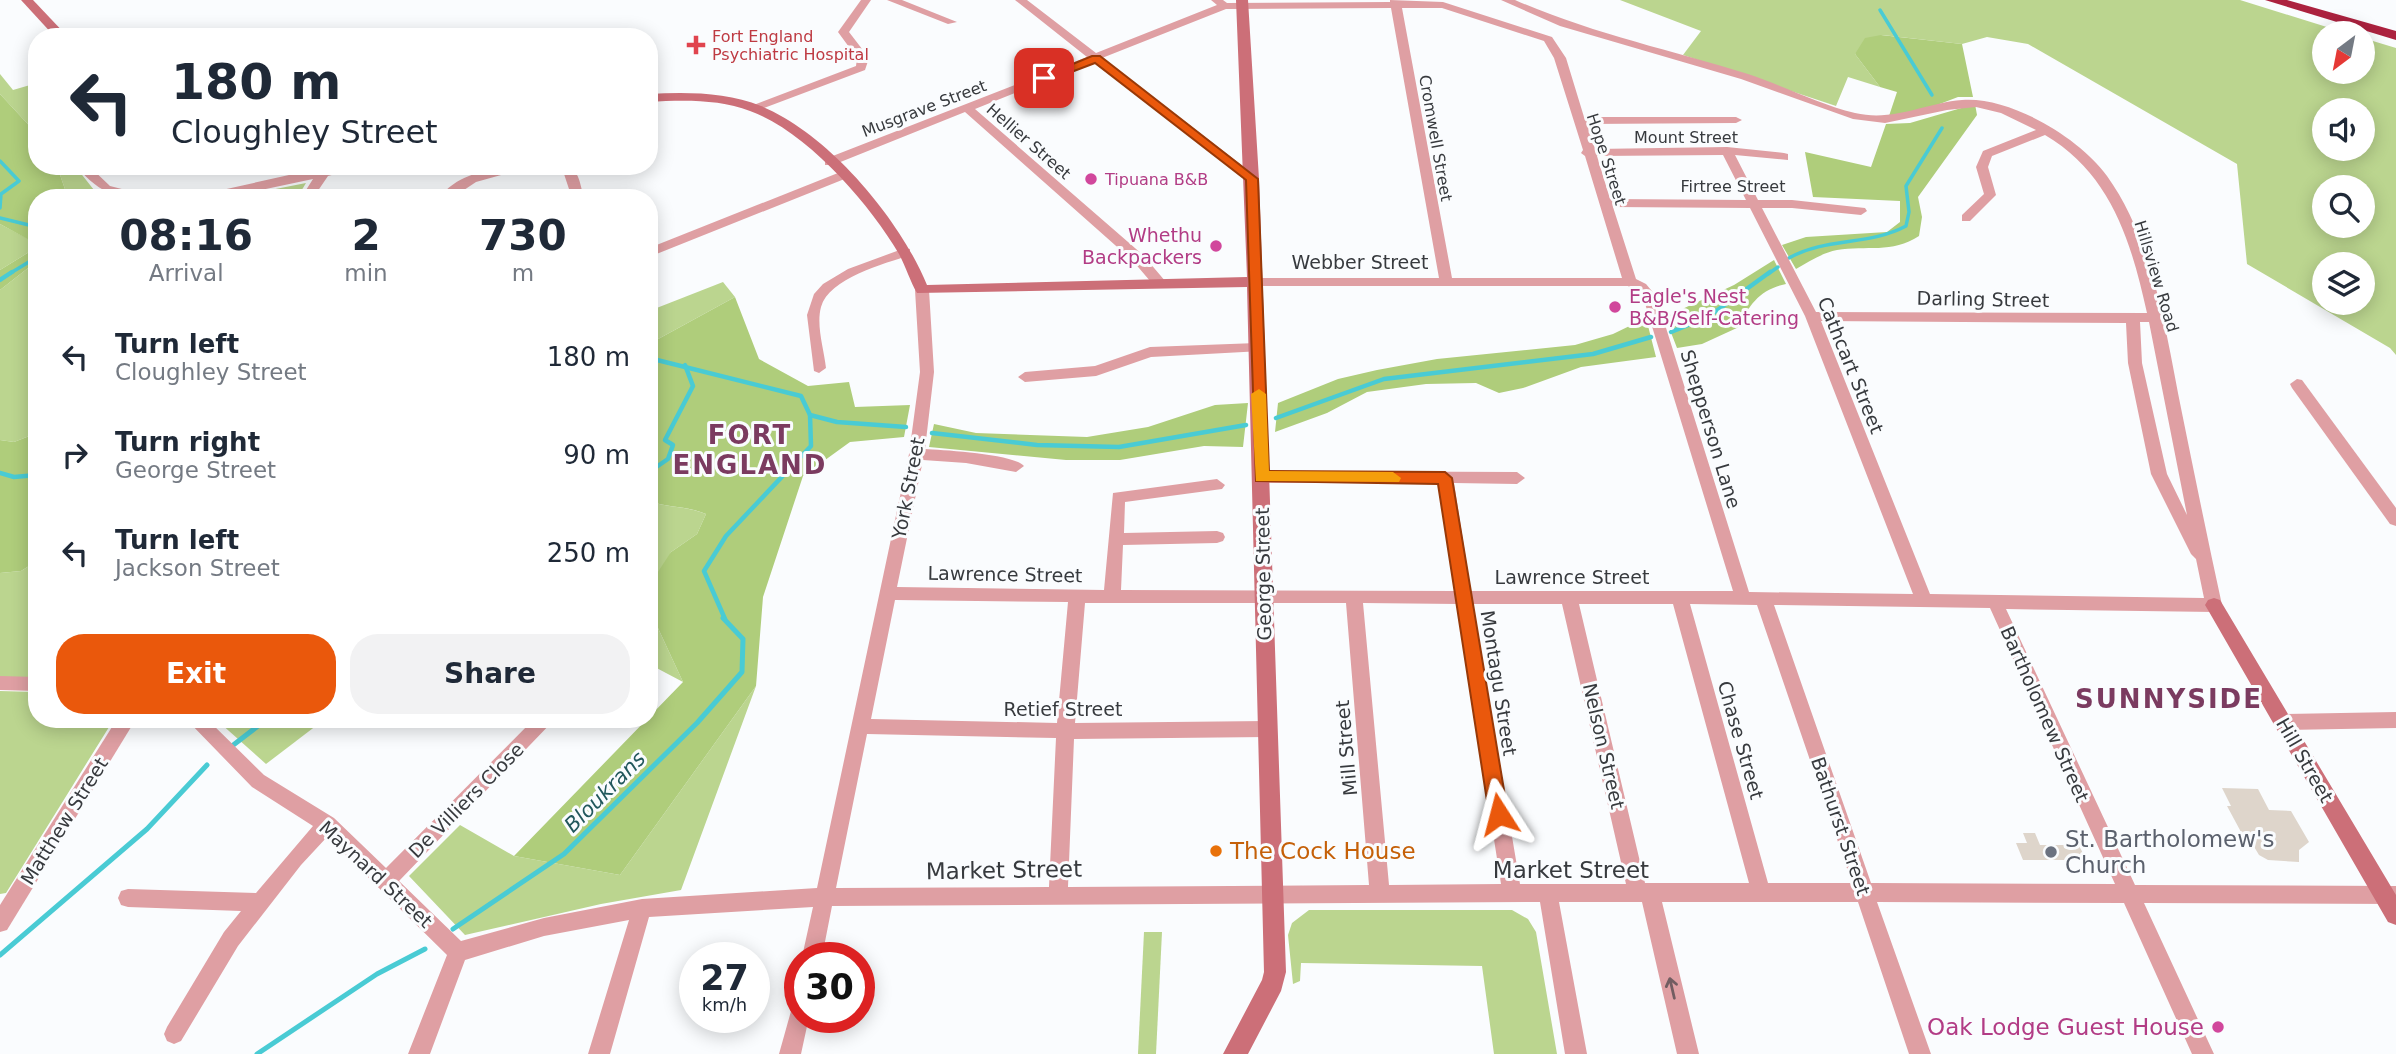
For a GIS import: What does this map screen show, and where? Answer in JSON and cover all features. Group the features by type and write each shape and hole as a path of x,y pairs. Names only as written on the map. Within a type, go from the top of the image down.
{"highway":[{"path":"2272,0 2396,36"}],"main road":[{"path":"27,0 53,28"},
{"name":"George Street","path":"1234,1054 1273,983 1252,179 1242,3"},
{"name":"York Street","path":"658,97 728,101 755,108 779,119 843,175 886,224 905,252 922,290"},
{"name":"Webber Street","path":"922,290 1254,282"},
{"name":"Hill Street","path":"2214,605 2390,895 2396,915"}],"street":[{"path":"755,108 861,68 863,58 843,32 866,0"},
{"path":"892,0 952,22"},
{"path":"1020,0 1252,179"},
{"name":"Hillsview Road","path":"1506,0 1556,20 1754,80 1866,119 1912,118 1950,105 1972,102 2006,111 2074,148 2104,180 2130,235 2154,317 2214,605"},
{"path":"1220,3 1396,2"},
{"name":"Hope Street","path":"1396,2 1426,3 1460,9 1540,34 1553,45 1630,282"},
{"name":"Cromwell Street","path":"1396,2 1446,281"},
{"name":"Musgrave Street","path":"829,162 1096,58 1220,3"},
{"name":"Hellier Street","path":"967,108 1138,258 1161,285"},
{"path":"1578,121 1736,120"},
{"path":"1966,218 1990,195 1982,167 1987,154 2044,131"},
{"name":"Mount Street","path":"1587,153 1727,151 1784,157"},
{"name":"Cathcart Street","path":"1727,151 1812,316 1924,600"},
{"path":"91,175 106,189"},
{"path":"248,189 316,175"},
{"path":"453,189 469,179 487,175"},
{"path":"658,249 843,175"},
{"name":"Firtree Street","path":"1604,203 1753,203 1861,211"},
{"path":"819,368 814,311 816,301 838,280 905,252"},
{"name":"Webber Street","path":"1254,282 1630,282"},
{"name":"Shepperson Lane","path":"1630,282 1641,287 1649,296 1743,598"},
{"name":"York Street","path":"815,942 916,454 927,372 922,290"},
{"name":"Darling Street","path":"1812,316 2101,319 2154,317"},
{"path":"2133,317 2135,363 2159,474 2207,568"},
{"path":"1025,377 1096,371 1150,352 1257,348"},
{"path":"2297,384 2396,520"},
{"path":"916,454 966,457 1016,466"},
{"path":"1261,477 1517,478"},
{"name":"Montagu Street","path":"1445,478 1512,895"},
{"path":"1112,596 1117,499 1120,496 1217,485"},
{"path":"1115,539 1217,537"},
{"name":"Lawrence Street","path":"887,593 1354,598 1763,598 2214,605"},
{"path":"1058,894 1065,731 1077,596"},
{"name":"Mill Street","path":"1354,598 1380,895"},
{"name":"Nelson Street","path":"1569,598 1644,894 1688,1054"},
{"name":"Bathurst Street","path":"1763,598 1920,1054"},
{"name":"Chase Street","path":"1680,599 1761,892"},
{"name":"Bartholomew Street","path":"1994,602 2203,1054"},
{"path":"0,683 28,684"},
{"path":"2283,722 2396,720"},
{"name":"Retief Street","path":"860,726 1065,731 1266,729"},
{"name":"Matthew Street","path":"3,912 121,728"},
{"name":"Maynard Street","path":"209,728 258,781 327,824 458,952"},
{"name":"De Villiers Close","path":"386,881 537,728"},
{"path":"174,1034 231,939 294,859 327,824"},
{"name":"Market Street","path":"458,952 544,927 642,908 825,897 1761,892 2390,895"},
{"path":"1548,895 1576,1054"},
{"path":"128,898 260,902"},
{"path":"599,1054 642,908"},
{"path":"419,1054 458,952"},
{"path":"790,1054 795,1033"}],"green space":[{"path":"1620,0 2240,0 2312,22 2312,84 2375,84 2375,42 2396,48 2396,355 2390,348 2334,315 2375,315 2375,252 2312,252 2312,302 2247,264 2237,164 2028,44 1987,37 1962,44 1882,35 1855,54 1880,87 1848,77 1836,106 1683,55 1701,31"},
{"path":"1881,35 1962,44 1973,97 1958,97 1924,110 1889,116 1897,92 1880,87 1855,54 1865,38"},
{"path":"0,74 13,90 28,86 28,124 0,94"},
{"path":"0,94 28,124 28,175 60,175 65,189 28,189 28,239 0,224"},
{"path":"1975,104 1977,115 1918,197 1922,217 1919,236 1909,242 1889,247 1831,251 1796,269 1782,245 1806,237 1887,232 1900,222 1900,201 1813,197 1805,152 1871,167 1886,124 1910,123"},
{"path":"60,175 82,175 93,189 65,189"},
{"path":"306,183 302,189 275,189"},
{"path":"0,224 28,239 28,253 0,270"},
{"path":"28,253 28,268 0,290 0,270"},
{"path":"1774,260 1786,284 1777,286 1757,299 1739,327 1702,344 1677,348 1665,317 1734,285"},
{"path":"28,268 28,437 14,442 0,440 0,290"},
{"path":"723,282 735,297 658,339 658,307"},
{"path":"735,297 759,359 808,386 849,382 855,407 910,405 904,437 850,442 803,476 763,597 756,686 620,875 514,856 638,728 658,728 658,708 683,682 658,628 658,572 671,552 697,534 706,514 658,504 658,339"},
{"path":"1646,318 1656,357 1581,367 1523,388 1499,393 1476,383 1426,384 1367,392 1327,413 1275,432 1278,403 1338,379 1437,359 1575,345 1613,334"},
{"path":"1248,403 1243,447 1204,446 1120,460 1066,460 929,447 934,424 976,433 1087,437 1148,427 1215,405"},
{"path":"28,437 28,567 21,571 0,573 0,440 14,442"},
{"path":"658,504 706,514 697,534 671,552 658,592"},
{"path":"28,567 28,678 0,677 0,573 21,571"},
{"path":"658,628 683,682 658,669"},
{"path":"756,686 681,890 601,904 465,935 409,876 460,825 514,856 620,875"},
{"path":"0,691 28,692 28,728 108,728 6,893 0,894"},
{"path":"226,728 313,728 266,764"},
{"path":"1309,910 1512,910 1528,919 1536,932 1557,1054 1494,1054 1482,966 1301,963 1300,981 1293,984 1288,935 1292,923"},
{"path":"1144,932 1162,932 1156,1054 1138,1054"}],"building":[{"path":"2222,788 2258,789 2269,810 2291,811 2309,842 2299,850 2299,862 2268,860 2259,855 2253,845 2248,845 2227,806 2231,806"},
{"name":"St. Bartholomew's Church","path":"2023,833 2035,833 2040,845 2079,845 2086,860 2023,860 2016,843 2027,843"}],"waterway":[{"path":"1880,10 1932,95"},
{"path":"1789,258 1803,251 1877,236 1906,226 1909,212 1906,186 1942,128"},
{"name":"Bloukrans","path":"0,161 19,181 1,194 0,208"},
{"name":"Bloukrans","path":"0,218 28,225"},
{"name":"Bloukrans","path":"9,274 28,262"},
{"path":"1768,274 1778,267"},
{"path":"1671,332 1708,317 1770,272"},
{"name":"Bloukrans","path":"0,280 9,274"},
{"path":"1276,418 1384,379 1593,354 1651,337"},
{"name":"Bloukrans","path":"658,360 686,367"},
{"path":"658,466 668,459 673,445 665,440 693,386 686,367"},
{"name":"Bloukrans","path":"686,367 801,396 810,415"},
{"name":"Bloukrans","path":"725,619 704,571 726,536 811,446 810,415"},
{"path":"810,415 837,422 906,427"},
{"path":"932,433 1037,445 1119,447 1246,425"},
{"name":"Bloukrans","path":"0,473 14,477 28,476"},
{"name":"Bloukrans","path":"453,929 564,854 697,723 742,672 743,639 723,618"},
{"path":"232,746 255,728"},
{"path":"0,955 147,829 207,765"},
{"name":"Bloukrans","path":"257,1054 377,974 425,949"}],"slow traffic":[{"path":"1259,394 1261,477 1393,478"}],"place":[{"name":"Fort England Psychiatric Hospital","path":"696,45"},
{"name":"Tipuana B&B","path":"1091,179"},
{"name":"Whethu Backpackers","path":"1216,246"},
{"name":"Eagle's Nest B&B/Self-Catering","path":"1615,307"},
{"name":"The Cock House","path":"1216,851"},
{"name":"St. Bartholomew's Church","path":"2051,852"},
{"name":"Oak Lodge Guest House","path":"2218,1027"}],"district":[{"name":"FORT ENGLAND","path":"750,450"},
{"name":"SUNNYSIDE","path":"2169,699"}],"route":[{"path":"1044,78 1096,58 1252,179 1261,477 1445,478 1499,814"}]}
